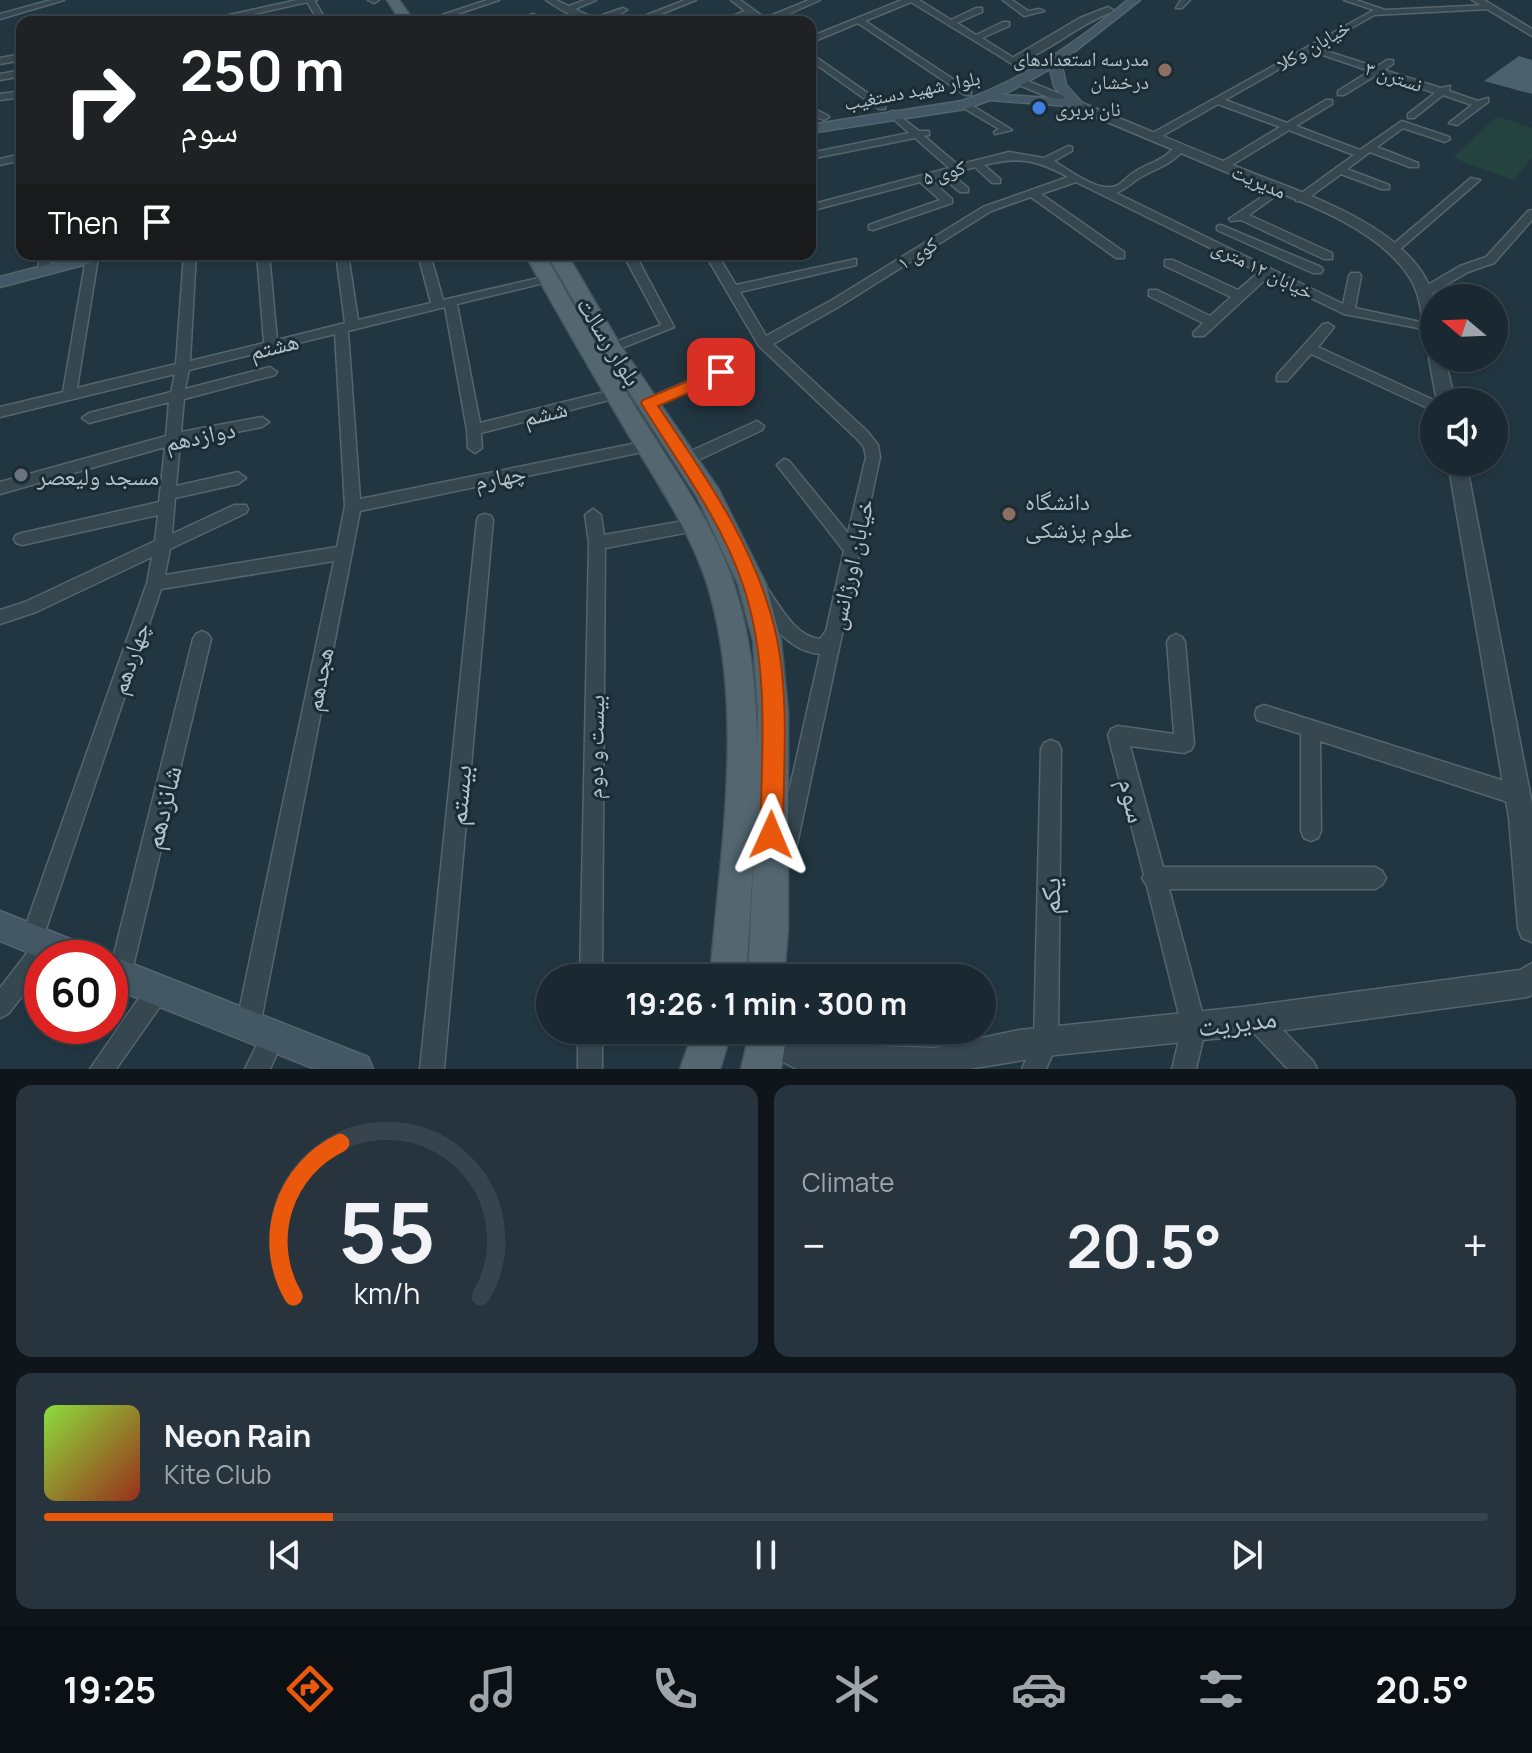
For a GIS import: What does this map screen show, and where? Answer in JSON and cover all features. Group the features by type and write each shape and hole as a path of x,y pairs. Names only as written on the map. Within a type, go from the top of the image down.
{"main road":[{"name":"بلوار شهید دستغیب","path":"967,99 1007,76 1019,64 1055,52 1120,0"},
{"name":"بلوار شهید دستغیب","path":"817,118 986,98 1055,62 1135,0"},
{"path":"1055,62 1060,86 1076,104"},
{"path":"1007,76 1021,82"},
{"path":"986,98 1014,97 1076,104"},
{"name":"بلوار شهید دستغیب","path":"816,128 887,110"},
{"path":"0,282 45,262"},
{"name":"بلوار رسالت","path":"546,262 601,351 649,403 687,459 696,508 722,590 734,640 741,713 729,964"},
{"name":"بلوار رسالت","path":"601,351 616,394 647,446 752,584 767,641 773,712 767,964"},
{"path":"0,926 35,940"},
{"path":"128,978 356,1069"},
{"path":"700,1069 708,1044"}],"street":[{"path":"24,0 35,7"},
{"path":"0,17 59,0"},
{"path":"255,16 311,0"},
{"path":"444,16 495,0"},
{"path":"550,0 584,16"},
{"path":"558,16 592,0"},
{"path":"653,0 672,7"},
{"path":"649,16 692,0"},
{"path":"735,0 756,16"},
{"path":"778,16 816,0"},
{"path":"877,0 888,8"},
{"path":"816,38 911,0 1019,64"},
{"path":"1007,0 1027,14 1040,11"},
{"path":"1092,0 1108,10"},
{"path":"1348,0 1383,10"},
{"path":"1477,0 1532,33"},
{"path":"354,16 375,2"},
{"name":"خیابان وکلا","path":"1153,137 1361,17 1383,10 1489,7"},
{"path":"608,16 623,10"},
{"path":"951,23 979,10"},
{"path":"740,16 751,12"},
{"path":"859,20 1007,130 999,132"},
{"path":"976,38 1006,24"},
{"name":"نسترن ۳","path":"1309,48 1483,102 1454,123"},
{"path":"1341,93 1390,62"},
{"path":"816,63 920,134 955,168"},
{"name":"مدیریت","path":"1021,82 1349,222 1394,249 1415,271 1421,284"},
{"path":"1300,199 1451,84"},
{"path":"1219,101 1288,127 1414,165"},
{"path":"1223,166 1329,102"},
{"path":"1406,120 1445,139"},
{"path":"816,155 920,134"},
{"path":"1102,190 1110,192 1123,187 1136,175 1168,161 1180,148"},
{"path":"1046,161 1068,149"},
{"name":"کوی ۵","path":"816,206 1009,155 1046,161 1076,178"},
{"path":"976,163 996,181"},
{"path":"1340,170 1385,187"},
{"path":"942,172 964,190"},
{"path":"873,227 948,201 922,178"},
{"name":"خیابان ۱۲ متری","path":"1076,178 1348,311 1420,326"},
{"name":"کوی ۱","path":"764,343 836,303 987,209 1076,178"},
{"path":"1394,249 1475,180"},
{"path":"1204,240 1279,190"},
{"path":"1034,194 1120,255"},
{"path":"1439,284 1464,269 1490,260 1532,213"},
{"path":"1240,215 1328,256"},
{"path":"1221,228 1317,270"},
{"path":"69,395 99,260"},
{"name":"چهاردهم","path":"41,940 155,583 163,544 177,396 183,367 190,260"},
{"path":"264,260 271,346"},
{"name":"هجدهم","path":"257,1069 260,1031 353,506 342,260"},
{"path":"426,260 444,303 474,430 475,448"},
{"path":"601,351 668,327 632,260"},
{"name":"خیابان اورژانس","path":"714,260 764,343 871,445 873,457 770,928"},
{"name":"هشتم","path":"0,412 444,303 546,262"},
{"path":"731,290 852,262"},
{"path":"1169,263 1240,296"},
{"path":"1199,333 1268,270"},
{"path":"1348,311 1355,276"},
{"path":"1153,293 1212,322"},
{"path":"1282,378 1328,327"},
{"path":"1309,348 1420,400"},
{"path":"89,418 270,372"},
{"path":"649,403 721,372"},
{"name":"ششم","path":"474,430 616,394"},
{"name":"دوازدهم","path":"0,488 173,439 262,422"},
{"path":"687,459 757,426"},
{"name":"چهارم","path":"353,506 647,446"},
{"path":"784,465 853,550"},
{"path":"1460,476 1517,795 1527,820 1532,928"},
{"path":"22,539 166,501 238,478"},
{"path":"597,543 696,508"},
{"path":"0,617 30,607 240,509"},
{"name":"بیست و دوم","path":"591,964 597,543 593,515"},
{"name":"بیستم","path":"432,1069 485,520"},
{"path":"155,583 343,553"},
{"path":"752,584 797,641 811,648 825,647 835,631"},
{"name":"شانزدهم","path":"124,940 202,639"},
{"name":"سوم","path":"1176,642 1184,744 1118,735 1194,1027"},
{"path":"1264,714 1517,795"},
{"path":"1310,729 1311,831"},
{"name":"یکم","path":"1046,1042 1051,749"},
{"path":"1153,878 1375,878"},
{"name":"چهاردهم","path":"0,1006 24,968"},
{"name":"مدیریت","path":"764,1046 809,1059 926,1064 1046,1042 1257,1020 1527,983 1532,977"},
{"path":"102,1069 158,990"},
{"path":"1257,1020 1305,1069"},
{"path":"1184,1069 1194,1027"},
{"path":"1034,1069 1046,1042"},
{"path":"590,1044 590,1069"}],"green space":[{"path":"1497,116 1532,128 1532,158 1513,180 1453,158"}],"building":[{"path":"1519,56 1532,60 1532,94 1484,81"}],"place":[{"name":"مدرسه استعدادهای درخشان","path":"1165,70"},
{"name":"نان بربری","path":"1039,108"},
{"name":"مسجد ولیعصر","path":"21,475"},
{"name":"دانشگاه علوم پزشکی","path":"1009,514"}],"route":[{"path":"721,372 649,403 709,495 752,584 767,641 773,712 771,835"}]}
